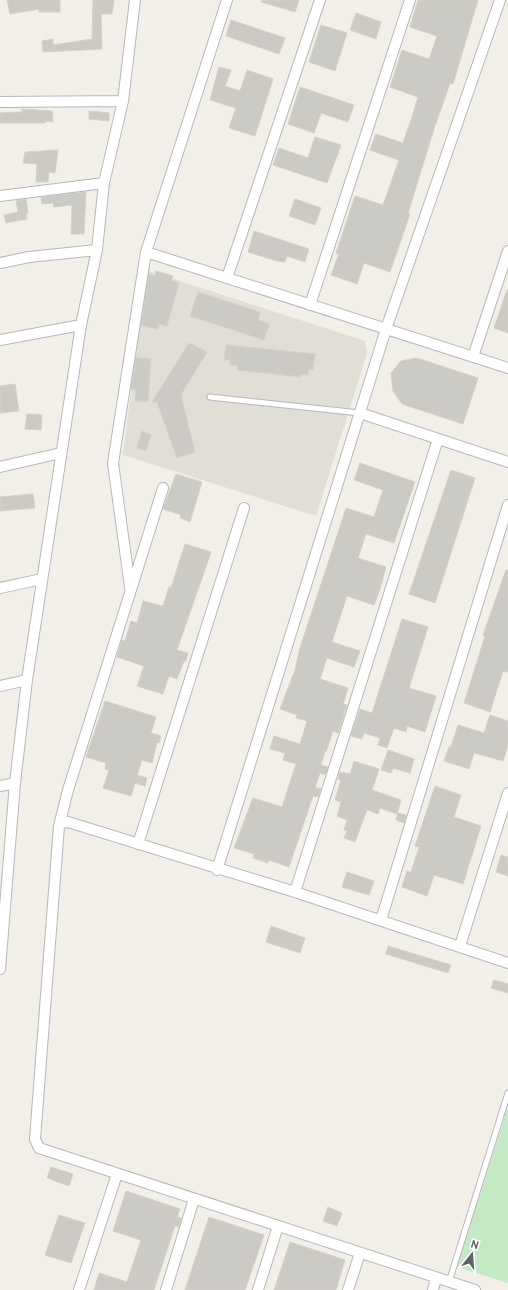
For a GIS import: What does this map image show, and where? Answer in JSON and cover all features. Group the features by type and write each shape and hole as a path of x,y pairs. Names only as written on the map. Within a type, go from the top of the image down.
{"street":[{"path":"0,970 15,783 27,680 81,325 97,250 104,183 123,101 135,0"},
{"path":"130,591 113,463 146,252 227,0"},
{"path":"227,278 320,0"},
{"path":"310,305 410,0"},
{"path":"217,870 386,329 500,0"},
{"path":"0,102 123,101"},
{"path":"0,196 104,183"},
{"path":"0,263 29,257 97,250"},
{"path":"473,357 508,251"},
{"path":"146,252 508,368"},
{"path":"0,340 81,325"},
{"path":"360,413 508,462"},
{"path":"295,892 438,439"},
{"path":"0,468 61,453"},
{"path":"163,488 68,790 60,823 35,1139 39,1148 475,1290"},
{"path":"381,920 508,505"},
{"path":"138,844 244,508"},
{"path":"0,588 42,579"},
{"path":"0,686 27,680"},
{"path":"0,786 15,783"},
{"path":"460,946 508,793"},
{"path":"60,823 68,822 217,870 295,892 508,963"},
{"path":"79,1290 117,1174"},
{"path":"166,1290 194,1199"},
{"path":"258,1290 278,1226"},
{"path":"348,1290 360,1253"},
{"path":"432,1290 436,1278"}],"lane":[{"path":"210,397 360,413"},
{"path":"449,1282 508,1093"}],"shaded area":[{"path":"146,270 365,341 367,353 316,516 123,455"}],"green space":[{"path":"508,1106 508,1283 457,1267"}],"building":[{"path":"7,0 60,0 60,12 39,12 39,9 10,14"},
{"path":"93,0 114,0 112,14 101,14 102,49 43,52 42,41 53,39 53,45 92,39"},
{"path":"262,0 299,0 295,12 261,2"},
{"path":"418,0 478,0 453,84 450,83 434,129 408,213 410,214 390,272 364,263 357,284 331,275 339,254 336,253 355,196 383,205 399,160 370,150 376,134 403,143 412,117 418,97 390,87 402,50 429,59 437,36 410,27"},
{"path":"356,13 381,22 376,39 350,30"},
{"path":"231,20 285,38 279,54 226,36"},
{"path":"321,25 347,33 335,71 309,62"},
{"path":"219,67 231,70 225,86 240,91 247,70 273,79 255,136 229,128 236,108 210,100"},
{"path":"300,87 354,105 348,122 321,113 314,133 288,124"},
{"path":"22,109 52,111 53,122 0,123 0,113 22,112"},
{"path":"89,111 109,113 109,121 89,119"},
{"path":"315,137 341,145 327,183 273,165 279,148 308,158"},
{"path":"58,150 55,173 49,172 48,182 36,182 37,164 23,163 25,152"},
{"path":"86,192 84,234 71,234 72,205 54,207 53,203 42,204 41,197"},
{"path":"26,199 28,213 26,214 27,219 6,223 4,215 18,212 16,201"},
{"path":"295,199 321,208 315,225 289,216"},
{"path":"254,231 309,249 305,262 287,256 285,262 277,261 248,252"},
{"path":"156,271 173,276 171,280 179,283 167,326 159,324 157,329 141,325 149,274 155,276"},
{"path":"508,290 508,333 494,328"},
{"path":"198,292 260,312 258,320 269,324 264,340 190,316"},
{"path":"189,343 207,352 182,393 182,400 195,452 177,458 157,402 152,402"},
{"path":"226,345 315,354 313,370 309,369 308,375 301,374 301,377 237,370 238,366 230,365 230,360 224,360"},
{"path":"136,358 151,359 148,402 135,401 136,390 131,389"},
{"path":"417,358 478,378 463,424 402,404 393,391 391,373 401,361"},
{"path":"15,384 19,411 0,413 0,386"},
{"path":"27,414 42,415 41,430 25,429"},
{"path":"142,431 151,435 146,451 137,448"},
{"path":"360,463 415,482 394,543 366,534 358,558 386,567 380,589 374,605 347,596 332,642 360,651 354,667 327,658 320,679 348,688 343,704 347,705 338,733 333,731 326,752 325,751 321,765 328,767 325,775 320,773 315,787 321,789 318,797 313,796 289,867 269,860 268,863 253,858 254,854 234,848 253,798 282,807 296,764 283,760 285,753 270,749 274,736 300,744 307,721 296,718 297,715 280,709 295,670 300,648 346,508 374,517 383,490 354,480"},
{"path":"451,470 475,478 435,603 409,594"},
{"path":"176,474 202,482 190,522 180,518 181,515 163,509"},
{"path":"33,494 35,508 0,511 0,497"},
{"path":"185,544 211,552 177,650 188,653 186,661 184,661 177,679 169,676 163,694 137,686 144,666 117,657 122,640 125,641 131,621 137,623 143,601 163,606 169,587 171,588"},
{"path":"506,570 508,570 508,672 503,671 490,712 464,703 485,636 483,635"},
{"path":"402,619 428,627 409,688 436,696 425,732 407,726 406,732 394,728 387,748 378,745 380,738 364,733 362,739 351,736 360,709 372,713"},
{"path":"105,701 156,717 151,733 161,736 159,743 157,742 152,763 142,760 137,775 147,778 145,786 135,783 131,796 103,788 109,770 105,769 106,763 86,757"},
{"path":"490,715 508,721 508,745 503,761 474,753 469,769 444,761 449,747 451,747 458,725 484,733"},
{"path":"388,750 414,759 410,773 393,768 391,773 381,770"},
{"path":"354,761 379,769 372,790 401,800 397,814 380,808 378,814 367,810 355,842 344,838 347,831 344,830 347,820 337,816 341,802 335,800 341,780 338,779 340,772 350,774"},
{"path":"435,786 461,795 454,817 481,826 463,884 434,875 427,896 402,887 407,871 411,872 419,847 415,846"},
{"path":"398,813 406,815 404,823 396,820"},
{"path":"501,855 508,857 508,876 496,872"},
{"path":"347,872 374,881 369,895 342,887"},
{"path":"271,926 305,938 300,953 266,942"},
{"path":"388,946 451,965 448,973 386,954"},
{"path":"494,980 508,984 508,993 491,988"},
{"path":"51,1167 73,1174 69,1186 47,1178"},
{"path":"126,1191 180,1209 177,1217 181,1218 179,1227 175,1226 154,1290 94,1290 99,1273 127,1282 141,1240 113,1231"},
{"path":"328,1207 342,1213 337,1226 323,1221"},
{"path":"59,1215 85,1223 71,1263 45,1255"},
{"path":"209,1217 264,1235 245,1290 185,1290"},
{"path":"290,1242 345,1260 336,1290 274,1290"}]}
